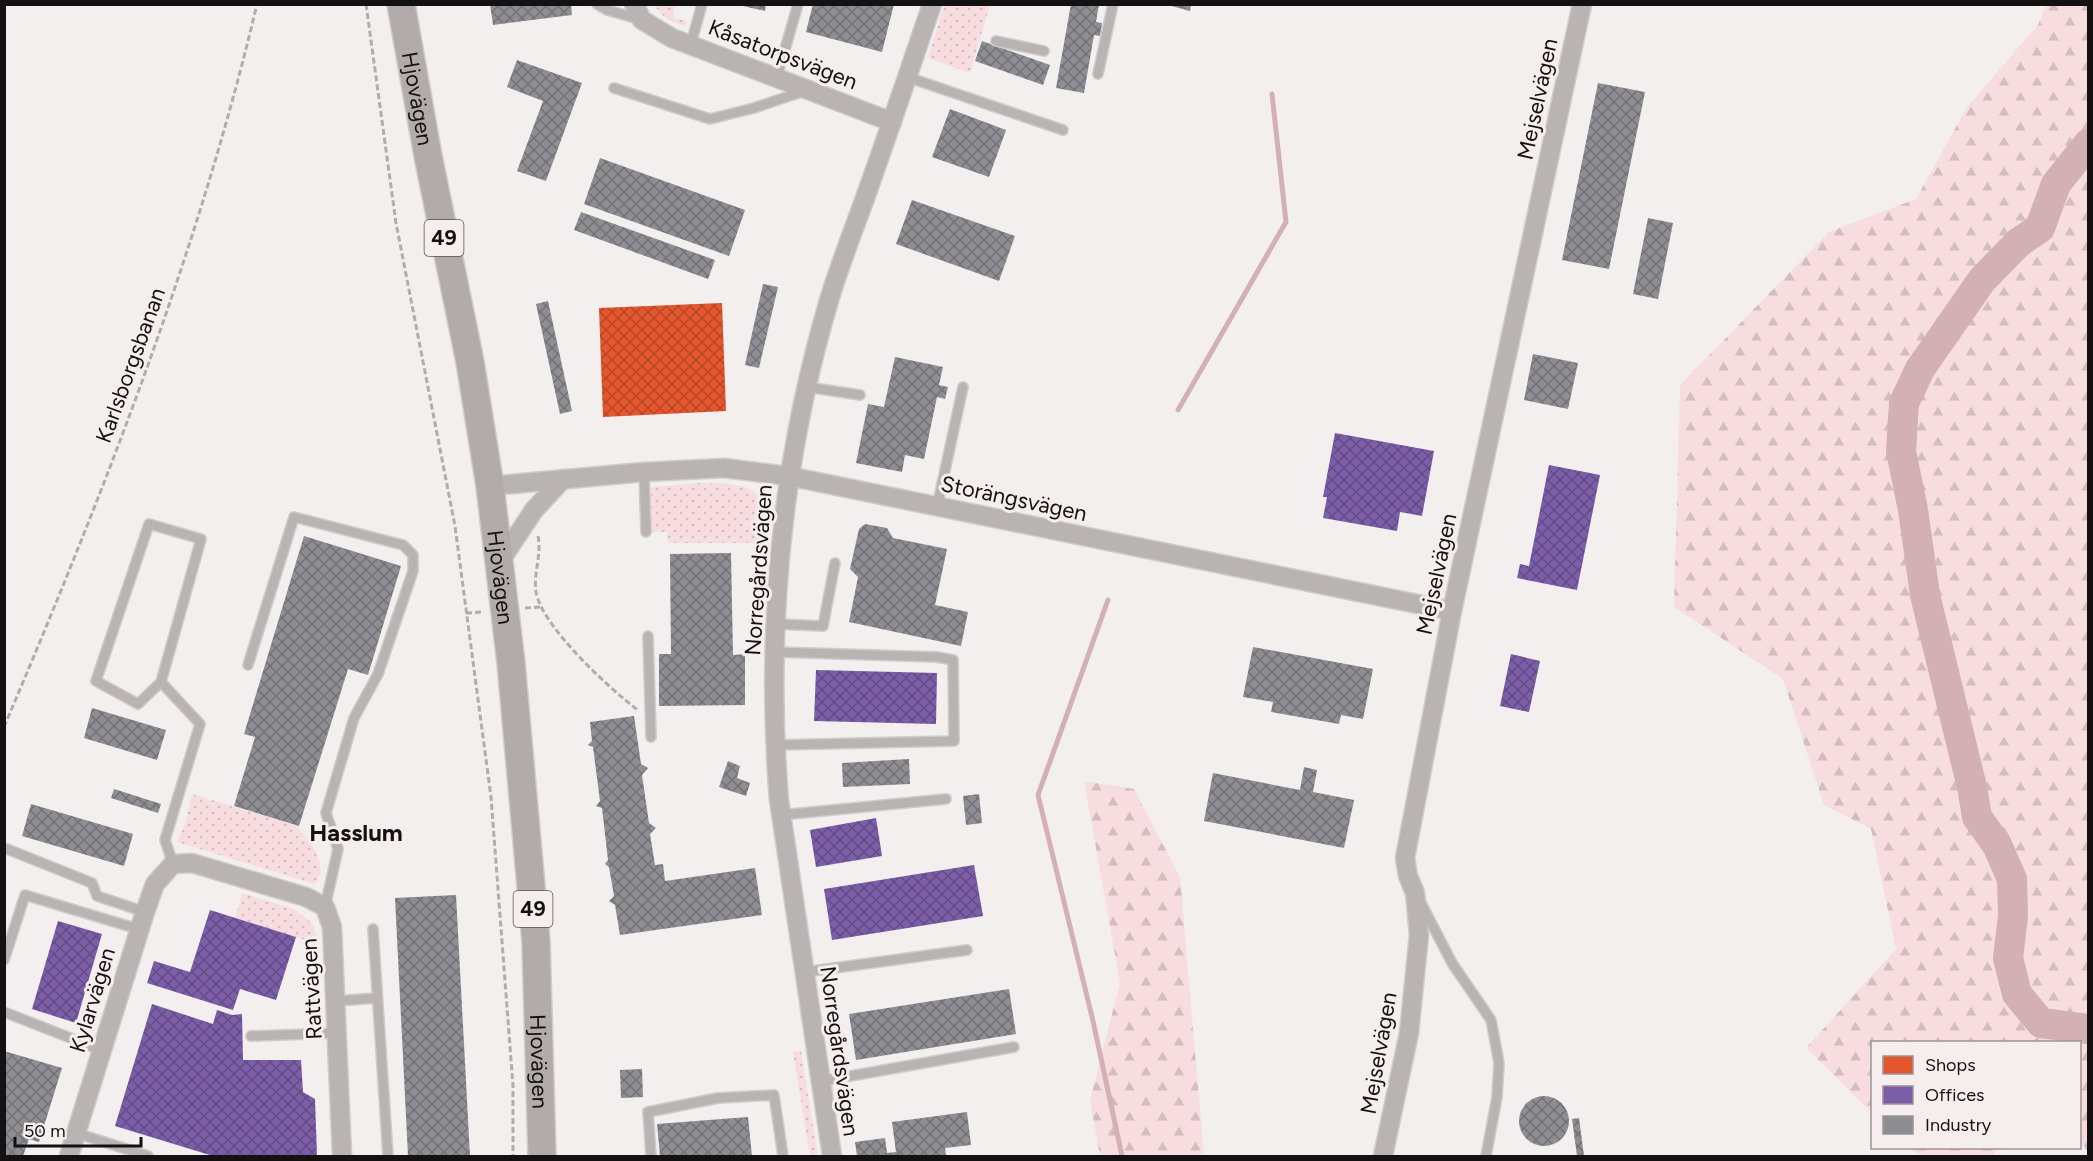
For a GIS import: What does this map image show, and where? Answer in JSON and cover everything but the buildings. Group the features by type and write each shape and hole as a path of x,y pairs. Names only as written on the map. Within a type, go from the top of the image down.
{"main road":[{"name":"Hjovägen","path":"401,4 428,156 470,362 490,486 511,663 536,942 543,1156"}],"street":[{"name":"Norregårdsvägen","path":"832,1156 781,815 776,746 775,652 779,548 788,476 830,296 932,4"},
{"name":"Mejselvägen","path":"1383,1156 1409,1033 1419,935 1415,893 1408,876 1405,858 1452,611 1582,4"},
{"name":"Kåsatorpsvägen","path":"638,12 672,38 892,122"},
{"name":"Storängsvägen","path":"490,486 644,472 724,468 788,476 1452,611"},
{"path":"499,563 534,510 563,479"},
{"name":"Rattvägen","path":"173,864 192,863 212,868 306,897 325,907 332,927 342,1156"},
{"name":"Kylarvägen","path":"69,1156 141,921 155,884 173,864"}],"lane":[{"path":"597,4 606,10 638,12"},
{"path":"691,44 702,4"},
{"path":"777,77 798,4"},
{"path":"1098,74 1113,4"},
{"path":"996,41 1044,51"},
{"path":"907,76 1063,130"},
{"path":"614,88 710,119 754,108 809,90"},
{"path":"807,387 860,395"},
{"path":"936,507 963,387"},
{"path":"644,472 646,532"},
{"path":"248,665 294,517 403,545 413,555 413,571 378,674 354,718 326,813 338,849 325,907"},
{"path":"150,524 201,539 161,682 138,704 96,681 150,524"},
{"path":"775,624 824,626 835,563"},
{"path":"648,636 651,737"},
{"path":"775,652 938,657 953,660 954,741 776,746"},
{"path":"161,682 200,724 165,840 173,864"},
{"path":"781,815 946,799"},
{"path":"7,849 92,883 97,896 141,921"},
{"path":"1415,893 1452,963 1491,1020 1499,1063 1497,1097 1486,1156"},
{"path":"4,960 25,895 141,921"},
{"path":"373,929 388,1156"},
{"path":"805,972 967,950"},
{"path":"336,1001 377,998"},
{"path":"4,1012 101,1050"},
{"path":"251,1036 337,1033"},
{"path":"822,1081 1014,1047"},
{"path":"651,1156 648,1112 718,1098 774,1095 783,1156"},
{"path":"76,1133 148,1156"}],"path":[{"name":"Karlsborgsbanan","path":"4,727 114,460 181,271 238,86 257,4"},
{"path":"366,4 396,223 455,526 491,797 513,1086 513,1156"},
{"path":"537,533 539,539 536,591 541,607 564,639 591,670 650,720"}],"green space":[{"path":"654,5 675,5 673,18 687,21 685,26 668,19"},
{"path":"944,5 990,5 970,73 928,58"},
{"path":"2046,5 2088,5 2088,1152 2081,1142 2081,1041 1871,1041 1871,1112 1806,1048 1896,949 1871,829 1824,805 1783,679 1674,607 1680,385 1829,232 1916,199 1967,107 2038,25"},
{"path":"700,483 745,487 753,492 763,509 764,543 668,543 667,532 652,532 651,487"},
{"path":"1084,781 1134,789 1180,877 1204,1156 1100,1156 1090,1100 1120,983"},
{"path":"192,794 294,825 306,837 316,853 319,861 319,877 314,884 177,842 185,824"},
{"path":"242,893 294,909 313,924 319,944 235,918"},
{"path":"801,1051 818,1156 810,1156 793,1052"},
{"path":"1910,1149 2009,1149 1996,1150 1994,1156 1920,1156"}],"waterway":[{"path":"1178,410 1286,222 1272,94"},
{"path":"2088,144 2056,184 2040,228 2018,243 1982,280 1920,369 1904,403 1901,451 1913,510 1925,595 1972,787 1977,817 1997,845 2012,879 2013,916 2008,958 2017,994 2041,1023 2088,1029"},
{"path":"1108,600 1038,795 1093,1021 1122,1156"}],"district":[{"name":"Hasslum","path":"356,833"}]}
